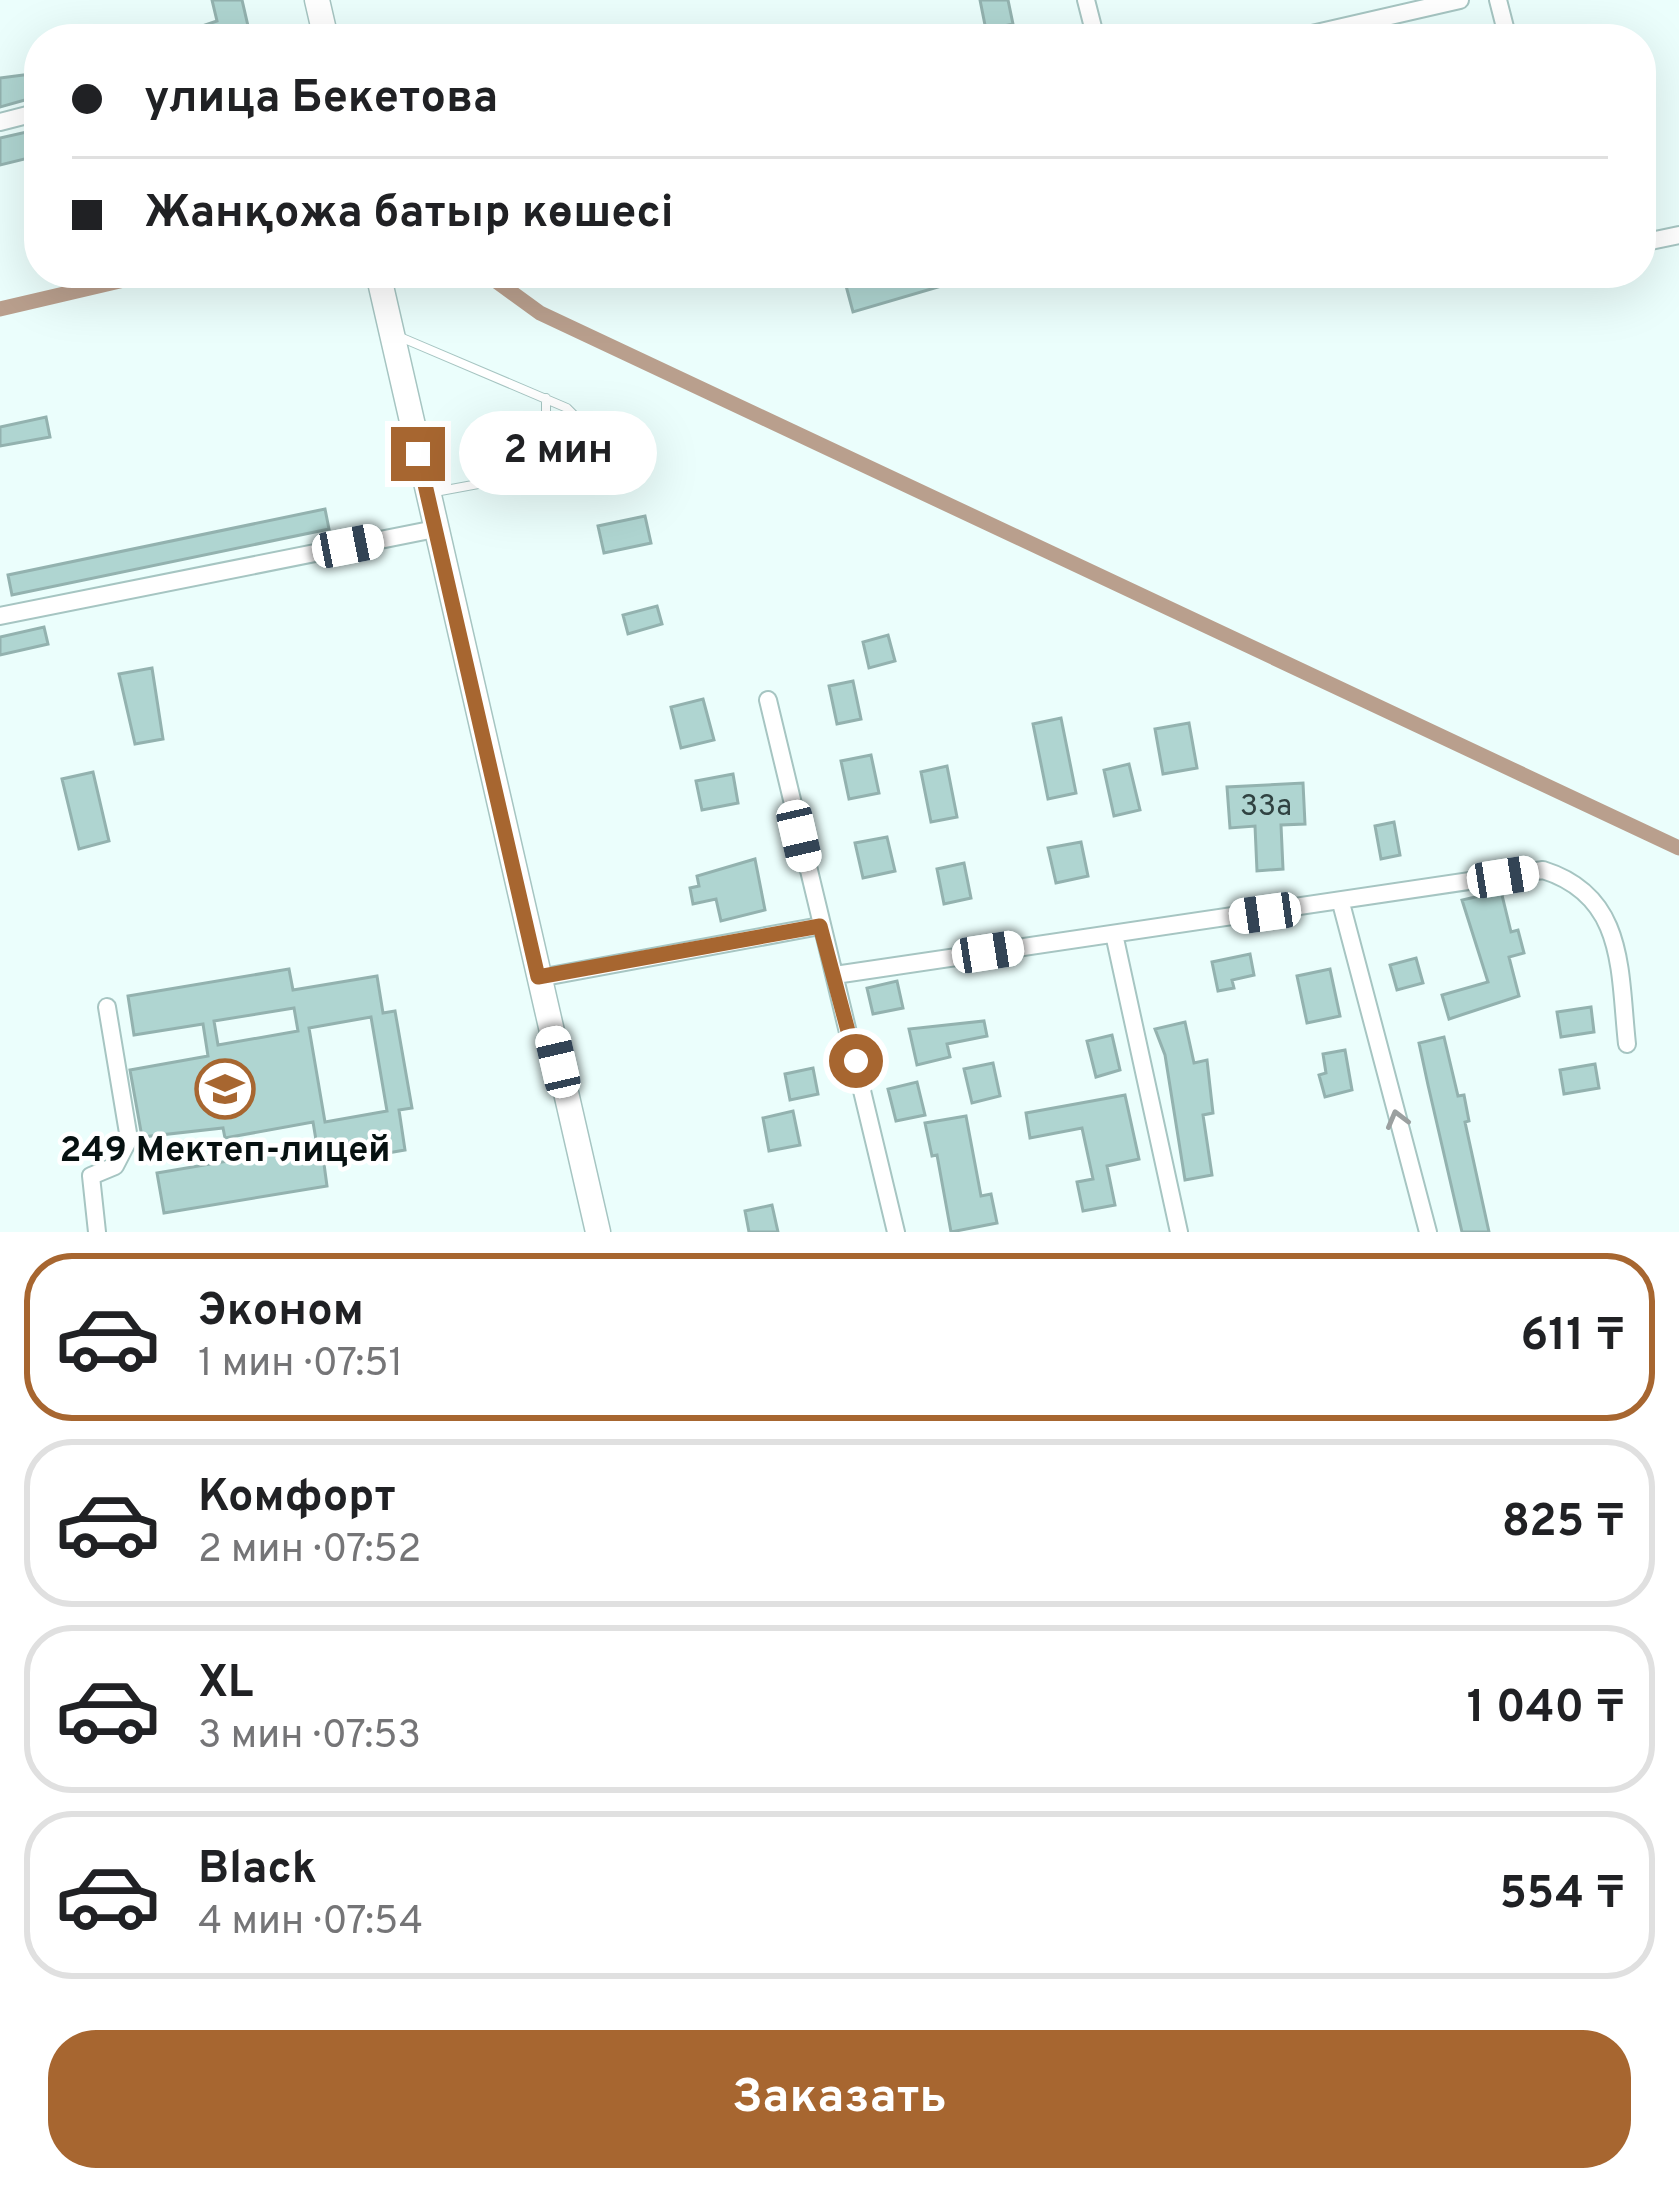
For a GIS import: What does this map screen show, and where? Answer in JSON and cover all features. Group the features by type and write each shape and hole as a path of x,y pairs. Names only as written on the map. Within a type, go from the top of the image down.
{"street":[{"path":"1355,24 1460,0"},
{"path":"381,288 598,1232"},
{"path":"0,616 436,529"},
{"path":"767,700 896,1232"},
{"path":"835,975 1543,870 1563,876 1592,895 1609,920 1627,1044"},
{"path":"1341,903 1428,1232"},
{"path":"538,977 820,926"},
{"path":"1114,934 1179,1232"},
{"path":"97,1232 91,1176 115,1166 129,1139 106,1007"}],"lane":[{"path":"392,334 576,413 585,438 580,452 554,470 428,494"},
{"path":"546,398 546,442 554,470"}],"building":[{"path":"212,0 242,0 248,24 208,24 217,21"},
{"path":"980,0 1008,0 1013,24 985,24"},
{"path":"24,75 24,100 0,107 0,78"},
{"path":"24,133 24,159 0,165 0,138"},
{"path":"847,288 935,288 853,312"},
{"path":"46,417 50,437 0,446 0,427"},
{"path":"325,509 329,529 12,595 8,575"},
{"path":"645,516 651,543 604,553 598,526"},
{"path":"657,606 662,624 628,634 623,615"},
{"path":"44,627 48,644 0,655 0,637"},
{"path":"888,635 895,661 869,668 863,642"},
{"path":"152,668 163,739 135,744 119,674"},
{"path":"853,681 861,719 837,724 829,686"},
{"path":"703,699 714,740 681,748 671,707"},
{"path":"1061,718 1076,793 1048,799 1033,724"},
{"path":"1189,723 1197,768 1163,774 1155,729"},
{"path":"871,755 879,793 849,799 841,761"},
{"path":"1129,764 1140,810 1114,816 1104,770"},
{"path":"947,766 957,817 931,822 921,772"},
{"path":"93,772 109,841 79,849 62,779"},
{"path":"733,774 738,803 702,810 696,781"},
{"path":"1303,783 1305,824 1281,825 1283,869 1257,871 1255,826 1230,828 1227,787"},
{"path":"1394,822 1400,855 1381,859 1375,826"},
{"path":"887,837 895,871 863,878 855,843"},
{"path":"1081,842 1088,876 1056,883 1048,848"},
{"path":"755,859 765,910 721,921 716,899 693,904 690,888 699,886 697,876"},
{"path":"964,863 971,898 944,904 937,869"},
{"path":"1501,891 1511,932 1518,930 1524,953 1509,957 1519,996 1449,1019 1442,995 1488,982 1462,900"},
{"path":"1250,954 1254,975 1232,980 1234,988 1218,991 1212,962"},
{"path":"1416,958 1423,983 1397,990 1390,965"},
{"name":"249 Мектеп-лицей","path":"289,969 293,990 377,976 383,1013 395,1011 412,1108 399,1110 405,1150 324,1164 327,1186 164,1213 157,1173 317,1146 313,1122 225,1138 223,1128 142,1137 130,1070 208,1056 203,1024 134,1035 128,996","holes":["294,1008 298,1031 218,1045 214,1021","371,1017 387,1111 325,1122 309,1028"]},
{"path":"1330,969 1340,1016 1307,1023 1297,976"},
{"path":"897,981 903,1008 873,1014 867,988"},
{"path":"1591,1007 1594,1032 1561,1037 1557,1012"},
{"path":"984,1021 987,1036 947,1044 950,1057 917,1065 909,1029"},
{"path":"1185,1022 1194,1063 1207,1060 1213,1113 1203,1115 1212,1175 1185,1180 1165,1055 1155,1029"},
{"path":"1112,1035 1120,1070 1096,1077 1087,1041"},
{"path":"1444,1037 1458,1096 1464,1095 1469,1121 1465,1122 1489,1232 1462,1232 1428,1085 1419,1043"},
{"path":"1345,1050 1352,1090 1325,1097 1319,1075 1326,1073 1323,1054"},
{"path":"993,1063 1000,1096 972,1103 964,1069"},
{"path":"1595,1064 1599,1088 1564,1094 1560,1070"},
{"path":"813,1068 818,1094 790,1100 785,1074"},
{"path":"917,1082 925,1115 896,1121 888,1089"},
{"path":"1125,1095 1139,1159 1107,1166 1115,1205 1083,1211 1077,1182 1093,1179 1082,1128 1030,1138 1026,1113"},
{"path":"793,1111 800,1145 769,1151 763,1118"},
{"path":"966,1116 981,1196 991,1194 997,1223 951,1232 937,1155 932,1156 925,1123"},
{"path":"772,1205 778,1232 749,1232 745,1211"}],"waterway":[{"path":"0,309 90,288"},
{"path":"506,288 540,313 1679,848"}],"place":[{"name":"249 Мектеп-лицей","path":"225,1089"}],"route":[{"path":"418,454 538,977 820,926 856,1061"}]}
